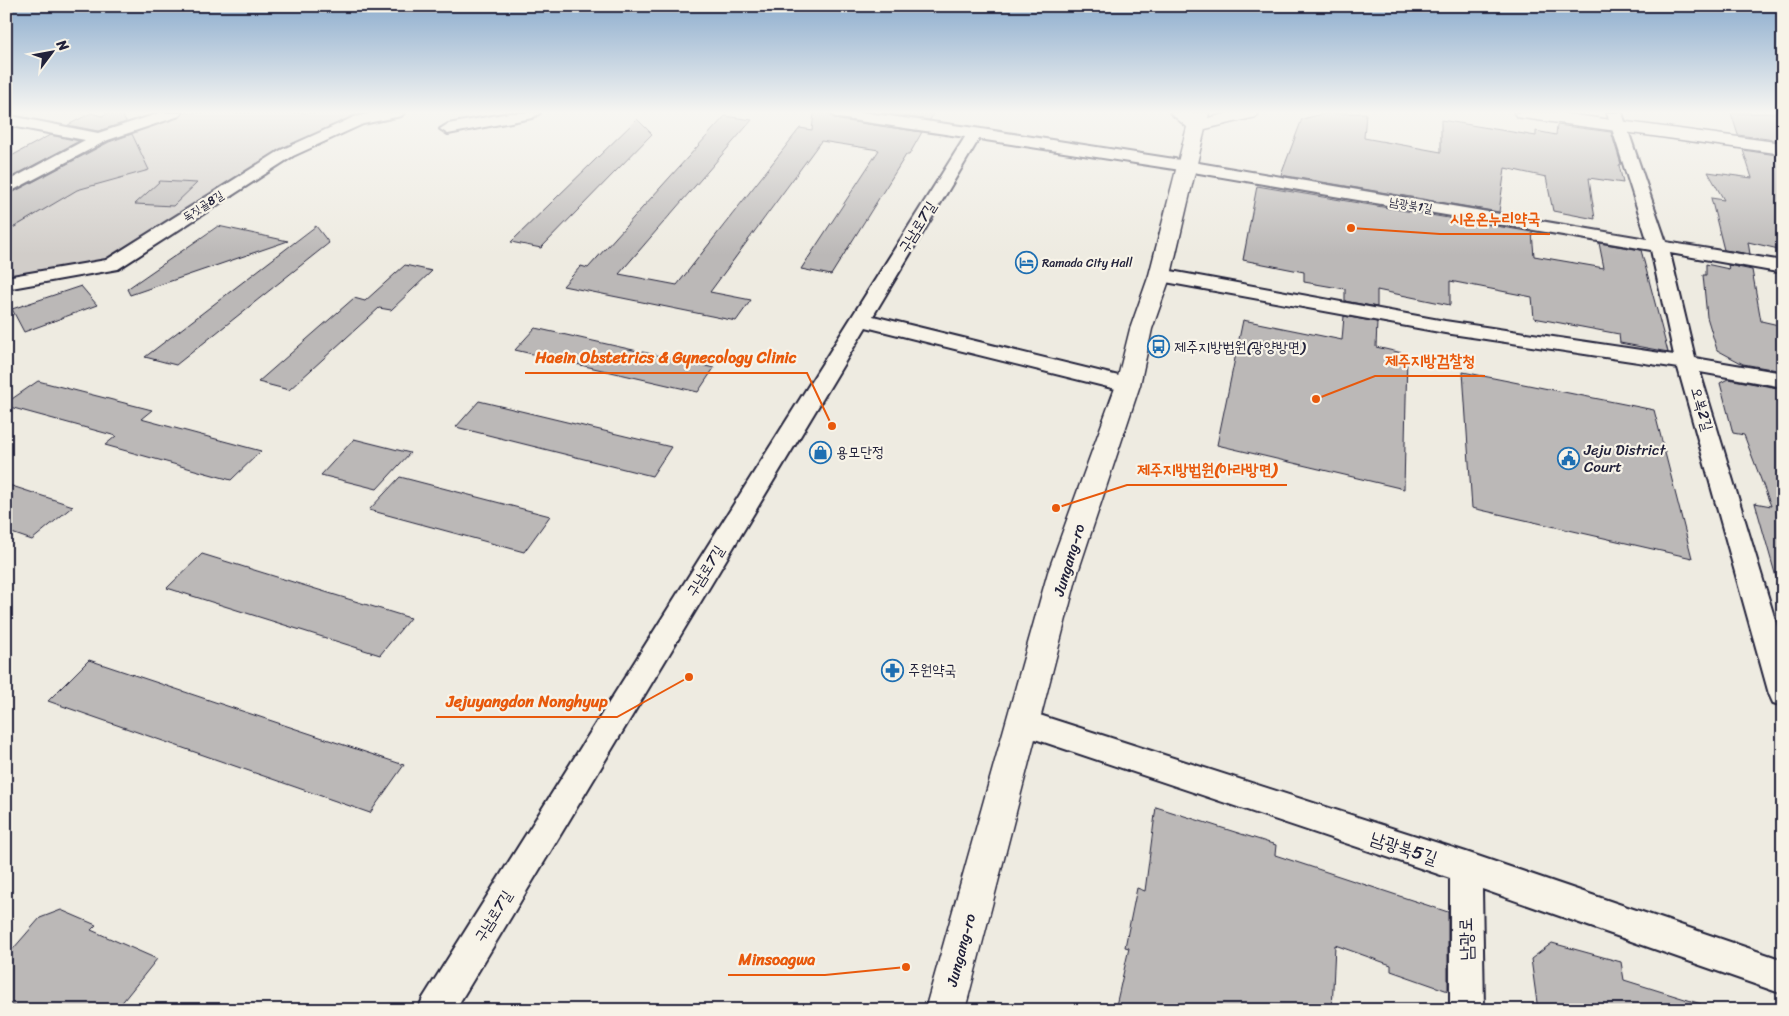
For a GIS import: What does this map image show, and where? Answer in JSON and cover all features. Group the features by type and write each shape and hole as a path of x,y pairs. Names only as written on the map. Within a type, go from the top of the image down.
{"main road":[{"name":"Jungang-ro","path":"945,1010 1024,723 1063,572 1128,385 1141,329 1160,275 1187,160"}],"street":[{"path":"6,189 58,160"},
{"name":"독짓골8길","path":"6,283 111,265 275,160"},
{"name":"구남로7길","path":"435,1010 958,160"},
{"path":"1150,160 1186,166"},
{"name":"오복2길","path":"1631,160 1660,247 1686,363 1695,386 1783,694"},
{"name":"남광북1길","path":"1186,166 1783,267"},
{"path":"1160,275 1445,327 1686,363 1783,380"},
{"path":"860,320 1128,385"},
{"name":"남광북5길","path":"1024,723 1466,868 1783,977"},
{"name":"남광로","path":"1466,868 1467,1010"}],"shaded area":[{"path":"59,160 275,160 111,265 6,283 6,189"}],"building":[{"path":"6,160 43,160 6,180"},
{"path":"74,160 144,160 149,170 77,190 6,232 6,196"},
{"path":"595,160 626,160 541,248 511,242"},
{"path":"685,160 717,160 619,274 677,285 775,160 807,160 710,292 751,300 736,321 563,286 581,266 588,268"},
{"path":"872,160 903,160 831,275 801,269"},
{"path":"1286,160 1620,160 1623,183 1589,178 1595,219 1553,211 1546,177 1505,168 1499,212 1281,175"},
{"path":"1746,160 1783,160 1783,250 1748,242 1750,254 1724,250 1711,198 1724,200 1708,172 1752,178"},
{"path":"160,181 197,183 173,206 135,204"},
{"path":"1257,186 1532,232 1534,256 1604,268 1599,243 1641,250 1668,352 1620,343 1619,334 1534,318 1532,297 1450,281 1450,305 1377,290 1377,307 1345,301 1345,289 1304,282 1304,272 1243,260"},
{"path":"218,226 288,241 130,295 127,289"},
{"path":"316,226 329,243 176,365 145,357"},
{"path":"1706,264 1729,269 1728,265 1752,270 1761,321 1783,326 1783,371 1743,364 1717,350 1707,317 1703,275 1706,275"},
{"path":"405,265 432,271 391,310 379,308 289,390 258,382 354,298 365,301"},
{"path":"81,286 97,305 24,332 12,309"},
{"path":"1344,316 1377,322 1376,347 1407,354 1404,489 1217,445 1243,320 1342,340"},
{"path":"535,328 714,368 698,392 515,350"},
{"name":"Jeju District Court","path":"1463,372 1654,410 1692,558 1472,508"},
{"path":"1728,379 1783,389 1783,576 1776,577 1755,503 1771,506 1744,435 1733,433 1720,383"},
{"path":"38,381 152,410 141,419 261,451 231,480 105,445 116,436 6,406 6,403"},
{"path":"479,401 671,447 652,476 456,427"},
{"path":"354,439 410,453 377,489 321,475"},
{"path":"400,477 550,516 524,552 369,510"},
{"path":"6,484 73,506 32,540 6,531"},
{"path":"202,554 410,618 380,655 167,588"},
{"path":"89,660 404,765 370,813 48,701"},
{"path":"1156,807 1276,845 1275,855 1448,912 1448,991 1391,971 1391,965 1335,945 1332,1010 1115,1010 1129,948 1125,947 1137,888 1145,891"},
{"path":"61,910 96,925 91,930 157,959 116,1010 24,1010 6,1002 6,957 40,918"},
{"path":"1552,943 1621,962 1624,980 1701,1004 1700,1010 1538,1010 1531,959"}],"place":[{"name":"시온온누리약국","path":"1351,228"},
{"name":"Ramada City Hall","path":"1026,263"},
{"name":"제주지방법원(광양방면)","path":"1158,347"},
{"name":"제주지방검찰청","path":"1316,399"},
{"name":"Haein Obstetrics & Gynecology Clinic","path":"832,426"},
{"name":"용모단정","path":"820,452"},
{"name":"Jeju District Court","path":"1568,459"},
{"name":"제주지방법원(아라방면)","path":"1056,508"},
{"name":"주원약국","path":"892,670"},
{"name":"Jejuyangdon Nonghyup","path":"689,677"},
{"name":"Minsoagwa","path":"906,967"}]}
